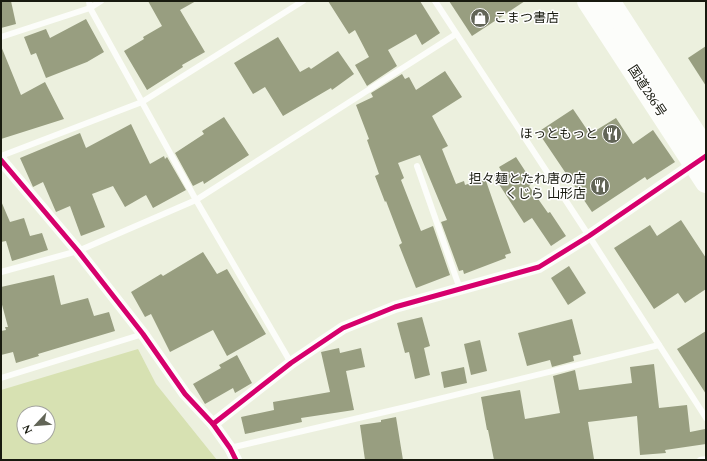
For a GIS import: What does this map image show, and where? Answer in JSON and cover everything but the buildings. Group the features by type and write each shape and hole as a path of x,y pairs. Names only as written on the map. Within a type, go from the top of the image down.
{"highway":[{"name":"国道286号","path":"588,1 702,157"},
{"name":"国道286号","path":"609,1 702,157 706,182"}],"street":[{"path":"213,424 291,363 343,328 395,307 539,267 589,236 702,157"},
{"path":"1,160 78,251 144,334 185,394 213,424 230,448 236,460"}],"lane":[{"path":"88,1 90,8 196,200 291,363"},
{"path":"1,37 90,8 101,1"},
{"path":"1,156 142,102 303,1"},
{"path":"435,1 706,418"},
{"path":"1,272 78,251 196,200 456,34"},
{"path":"417,166 460,289"},
{"path":"1,378 144,334"},
{"path":"230,448 659,345"},
{"path":"700,460 706,459"}],"green space":[{"path":"138,349 156,384 217,460 1,460 1,390"}],"cycle path":[{"path":"213,424 291,363 343,328 395,307 539,267 589,236 706,156"},
{"path":"1,160 78,251 143,334 185,394 213,424 230,448 236,460"}],"place":[{"name":"こまつ書店","path":"480,18"},
{"name":"ほっともっと","path":"612,134"},
{"name":"担々麺とたれ唐の店 くじら 山形店","path":"600,186"}]}
